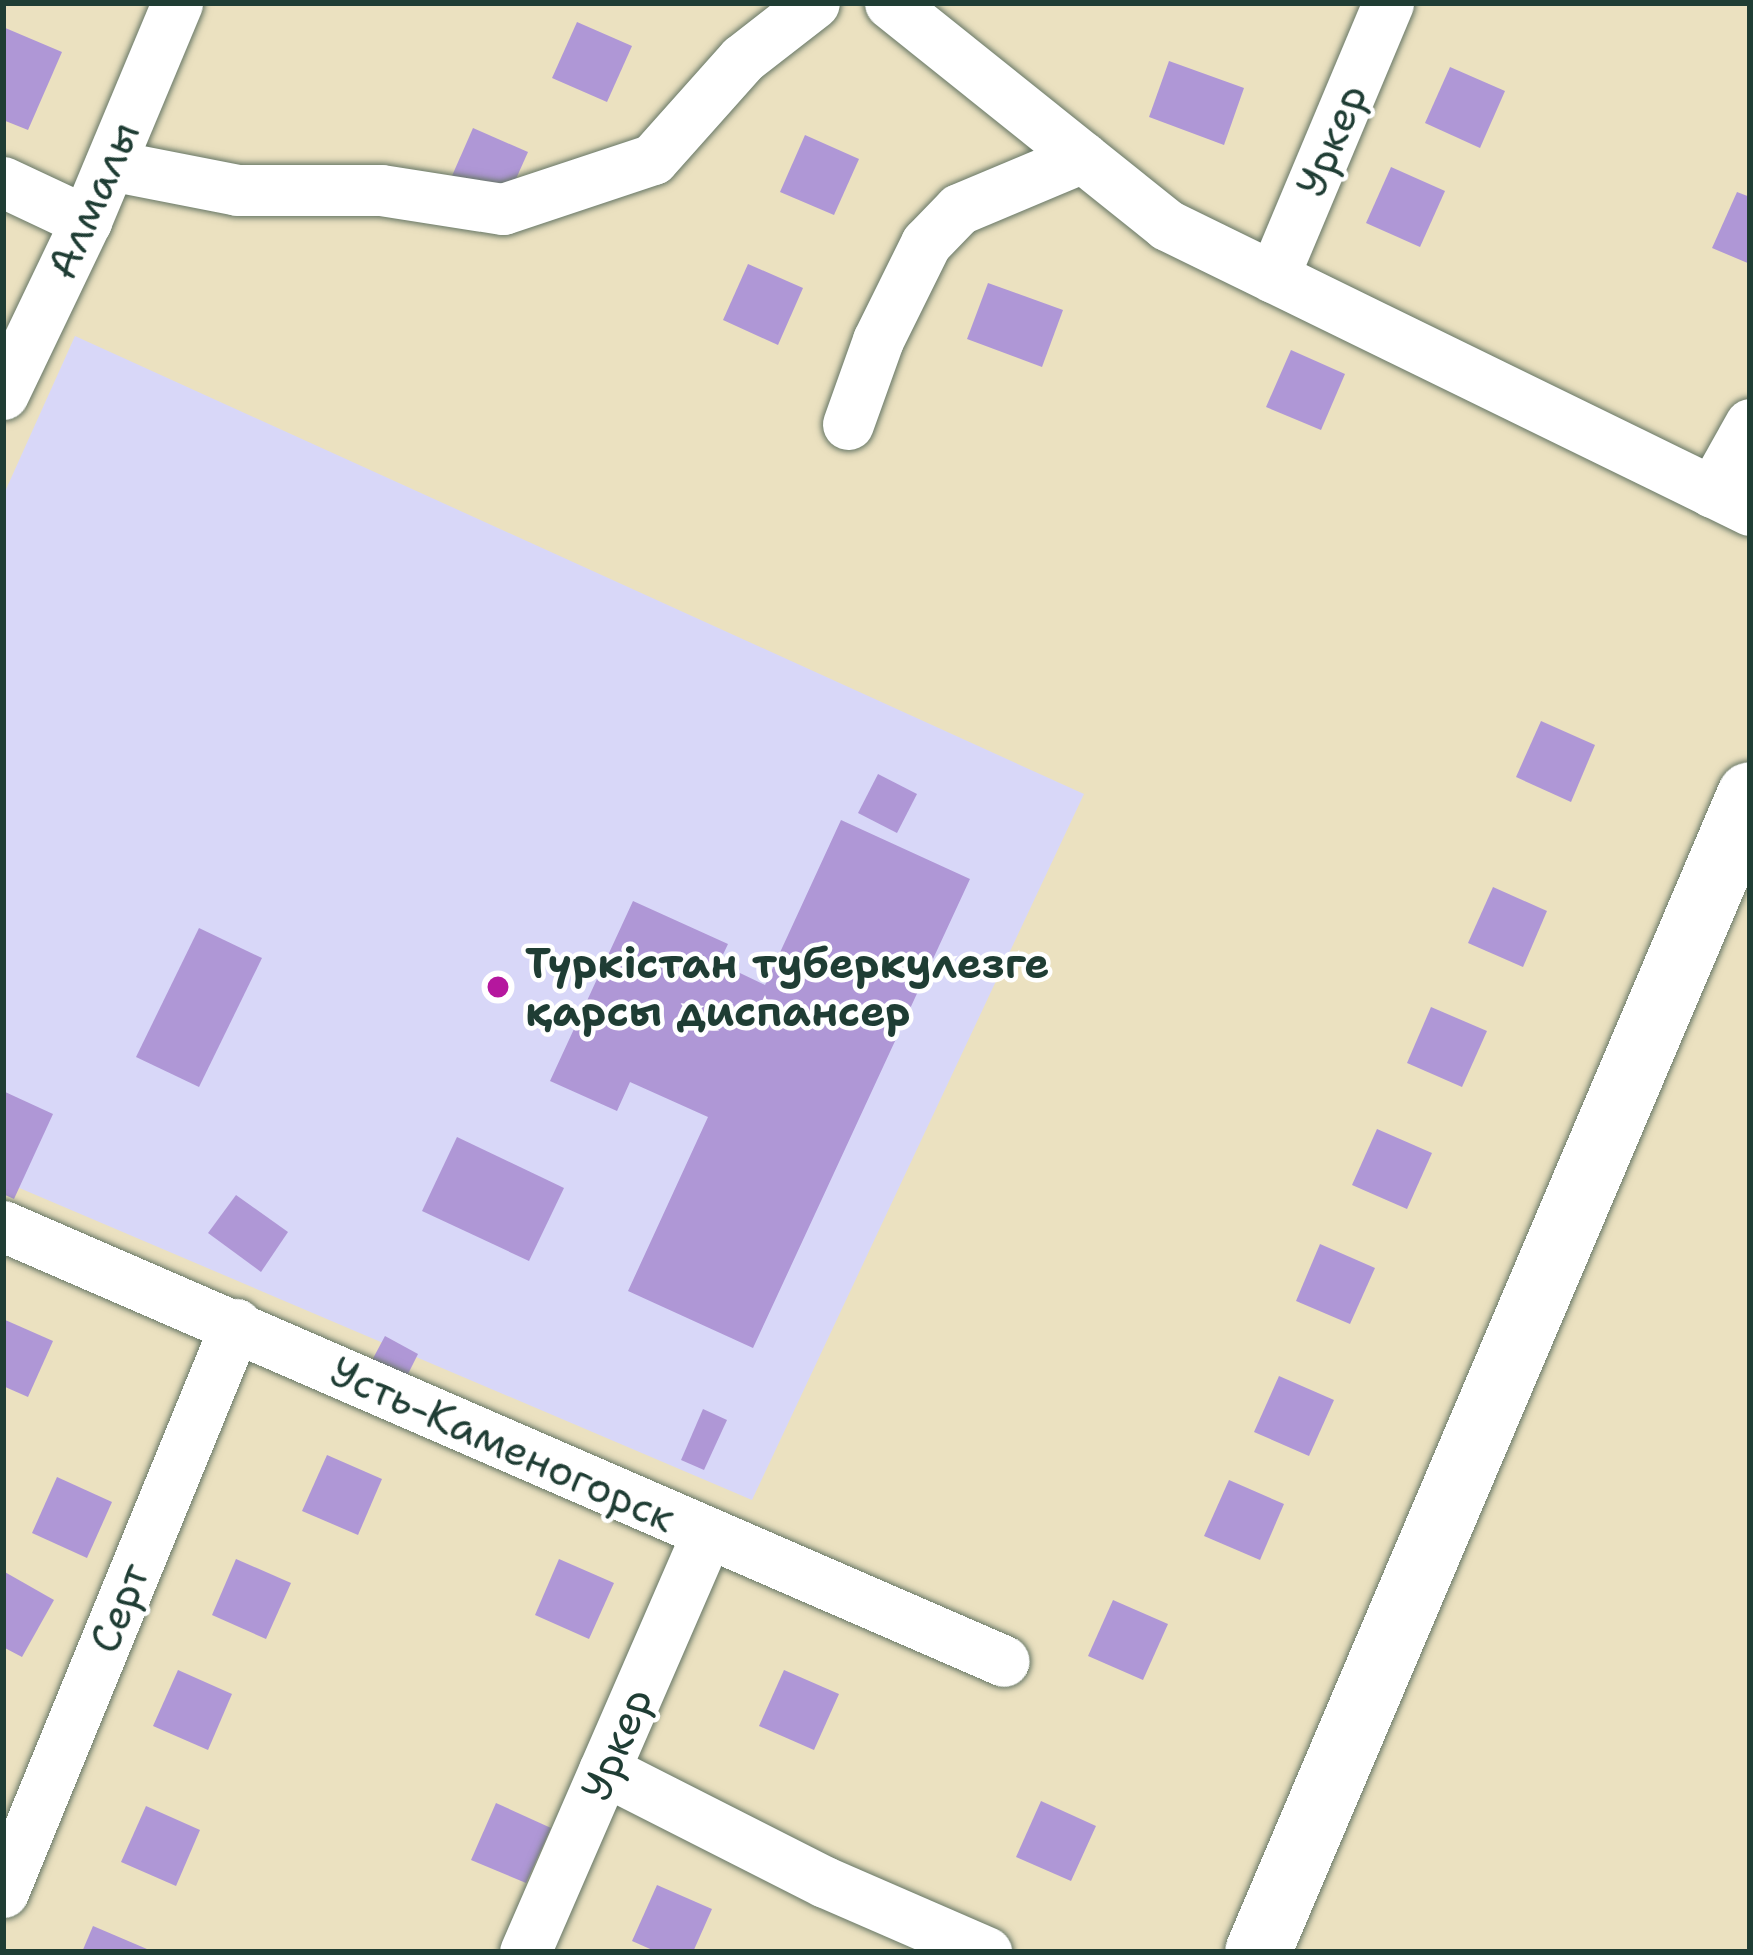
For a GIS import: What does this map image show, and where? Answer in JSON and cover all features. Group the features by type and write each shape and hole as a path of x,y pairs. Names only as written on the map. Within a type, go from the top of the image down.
{"main road":[{"path":"1286,1952 1735,880 1750,795"},
{"path":"1258,1952 1735,880"}],"street":[{"name":"Алмалы","path":"3,394 86,220 177,3"},
{"path":"110,165 237,190 381,190 503,209 653,159 742,59 814,3"},
{"path":"890,3 1167,225 1731,501 1750,424"},
{"name":"Уркер","path":"1273,277 1388,3"},
{"path":"848,424 878,340 926,243 959,209 1082,158"},
{"path":"3,182 86,220"},
{"name":"Усть-Каменогорск","path":"3,1226 236,1324 706,1536 1004,1661"},
{"name":"Серт","path":"3,1892 236,1324"},
{"name":"Уркер","path":"525,1952 706,1536"},
{"path":"604,1771 825,1882 986,1952"}],"shaded area":[{"name":"Түркістан туберкулезге қарсы диспансер","path":"75,336 1084,794 752,1500 3,1181 3,496"}],"building":[{"path":"577,22 632,46 607,102 552,78"},
{"path":"3,27 62,52 28,130 3,120"},
{"path":"1169,61 1244,88 1224,145 1149,117"},
{"path":"1450,67 1505,91 1480,148 1425,123"},
{"path":"473,128 528,152 503,208 448,185"},
{"path":"805,135 859,159 834,215 780,192"},
{"path":"1391,167 1445,191 1420,247 1366,223"},
{"path":"1737,192 1750,197 1750,264 1712,248"},
{"path":"748,264 803,288 778,345 723,320"},
{"path":"988,283 1063,310 1042,367 967,339"},
{"path":"1291,350 1345,374 1321,430 1266,407"},
{"path":"1541,721 1595,745 1571,802 1516,777"},
{"path":"878,774 917,794 897,833 858,813"},
{"path":"841,820 970,879 753,1348 628,1291 708,1117 630,1082 617,1111 550,1081 633,901 728,944 719,963 765,985"},
{"path":"1493,887 1547,911 1523,967 1468,943"},
{"path":"199,928 262,958 199,1087 136,1057"},
{"path":"1431,1007 1487,1031 1462,1087 1407,1063"},
{"path":"3,1091 53,1114 14,1199 3,1194"},
{"path":"1377,1129 1432,1153 1407,1209 1352,1185"},
{"path":"457,1137 564,1188 529,1261 422,1211"},
{"path":"236,1195 288,1232 261,1272 208,1233"},
{"path":"1320,1244 1375,1268 1350,1324 1296,1301"},
{"path":"3,1319 53,1341 28,1397 3,1386"},
{"path":"385,1336 418,1354 404,1382 370,1364"},
{"path":"1279,1376 1334,1400 1309,1456 1254,1432"},
{"path":"703,1409 727,1420 704,1470 681,1460"},
{"path":"327,1455 382,1479 358,1535 302,1511"},
{"path":"57,1477 112,1502 87,1558 32,1533"},
{"path":"1229,1480 1284,1504 1260,1560 1204,1536"},
{"path":"236,1559 291,1583 266,1639 212,1615"},
{"path":"559,1559 614,1583 589,1639 535,1615"},
{"path":"3,1571 54,1600 22,1657 3,1647"},
{"path":"1113,1600 1168,1624 1143,1680 1088,1656"},
{"path":"178,1670 232,1694 208,1750 153,1726"},
{"path":"784,1670 839,1694 814,1750 759,1726"},
{"path":"1041,1801 1096,1826 1071,1881 1016,1857"},
{"path":"496,1803 551,1828 526,1883 471,1860"},
{"path":"146,1806 200,1830 176,1886 121,1862"},
{"path":"657,1885 712,1909 693,1952 657,1952 632,1941"},
{"path":"93,1926 154,1952 82,1952"}],"place":[{"name":"Түркістан туберкулезге қарсы диспансер","path":"498,987"}]}
